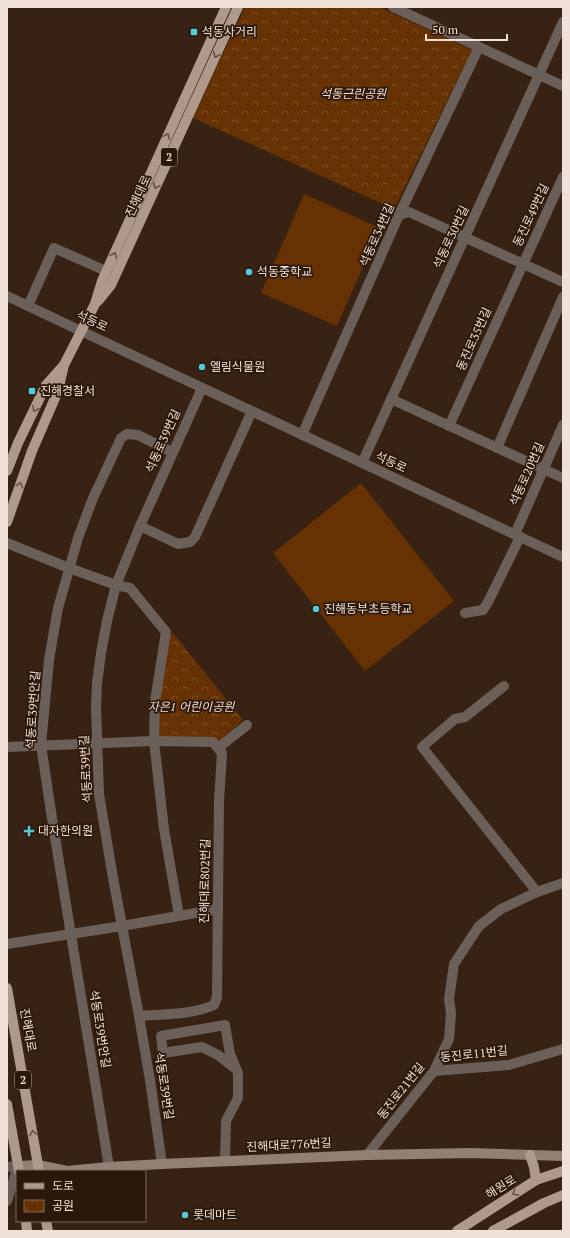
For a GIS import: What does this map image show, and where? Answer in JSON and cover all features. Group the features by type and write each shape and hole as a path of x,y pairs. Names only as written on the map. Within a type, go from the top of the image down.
{"main road":[{"name":"2","path":"7,522 32,451 58,391 64,365 95,304 106,271 226,7"},
{"name":"진해대로","path":"95,304 111,285 238,7"},
{"name":"2","path":"7,471 18,443 46,385 64,365"},
{"name":"진해대로","path":"7,988 39,1168"},
{"name":"2","path":"7,1104 18,1168"},
{"name":"진해대로776번길","path":"78,1170 162,1164 367,1155 471,1153 563,1156"},
{"path":"530,1155 536,1180"},
{"name":"진해대로776번길","path":"18,1168 58,1170"},
{"name":"해원로","path":"457,1231 536,1180 563,1171"},
{"path":"493,1231 544,1203 563,1195"}],"street":[{"path":"393,7 563,86"},
{"name":"석동로30번길","path":"362,463 466,238 563,22"},
{"name":"석동로34번길","path":"302,435 400,215 480,47"},
{"name":"동진로49번길","path":"523,264 563,177"},
{"name":"동진로49번길","path":"400,215 409,212 563,282"},
{"path":"28,306 54,248 106,271"},
{"name":"동진로35번길","path":"449,426 523,264"},
{"name":"석동로","path":"7,296 563,557"},
{"path":"497,448 563,297"},
{"name":"석동로39번길","path":"162,1164 150,1080 99,794 96,708 97,682 107,621 116,585 172,452 202,388"},
{"path":"391,399 563,478"},
{"path":"140,526 178,544 190,542 195,537 252,411"},
{"name":"석동로20번길","path":"517,535 563,425"},
{"name":"석동로39번안길","path":"110,1167 41,745 52,645 58,608 78,538 93,498 121,438 127,434 138,436 172,452"},
{"path":"465,613 483,610 488,602 517,535"},
{"path":"7,543 69,568 116,585 130,588 166,632 155,701 154,742 164,829 179,916"},
{"path":"504,686 465,717 455,719 422,747 537,892"},
{"path":"7,746 97,743 213,742 218,748 247,725"},
{"name":"진해대로802번길","path":"139,1016 206,1009 214,1005 217,997 219,801 222,753 218,748"},
{"name":"동진로21번길","path":"367,1155 434,1071 449,1039 451,1013 449,998 454,964 479,926 501,909 537,892 563,883"},
{"path":"7,944 218,909"},
{"path":"225,1161 226,1121 238,1098 238,1073 230,1054 225,1025 161,1036 163,1053 202,1047 218,1055 236,1070"},
{"name":"동진로11번길","path":"434,1071 509,1065 563,1049"},
{"path":"7,1167 18,1168"},
{"path":"7,1201 16,1174"}],"green space":[{"name":"석동근린공원","path":"245,7 379,7 472,50 394,209 193,118"},
{"path":"304,194 380,228 337,326 261,293"},
{"path":"361,483 454,601 365,671 273,553"},
{"name":"자은1 어린이공원","path":"173,633 243,720 220,740 158,737 159,701 169,635"}],"place":[{"name":"석동사거리","path":"194,32"},
{"name":"석동중학교","path":"249,272"},
{"name":"엘림식물원","path":"202,367"},
{"name":"진해경찰서","path":"32,391"},
{"name":"진해동부초등학교","path":"316,609"},
{"name":"대자한의원","path":"29,831"},
{"name":"롯데마트","path":"185,1215"}]}
